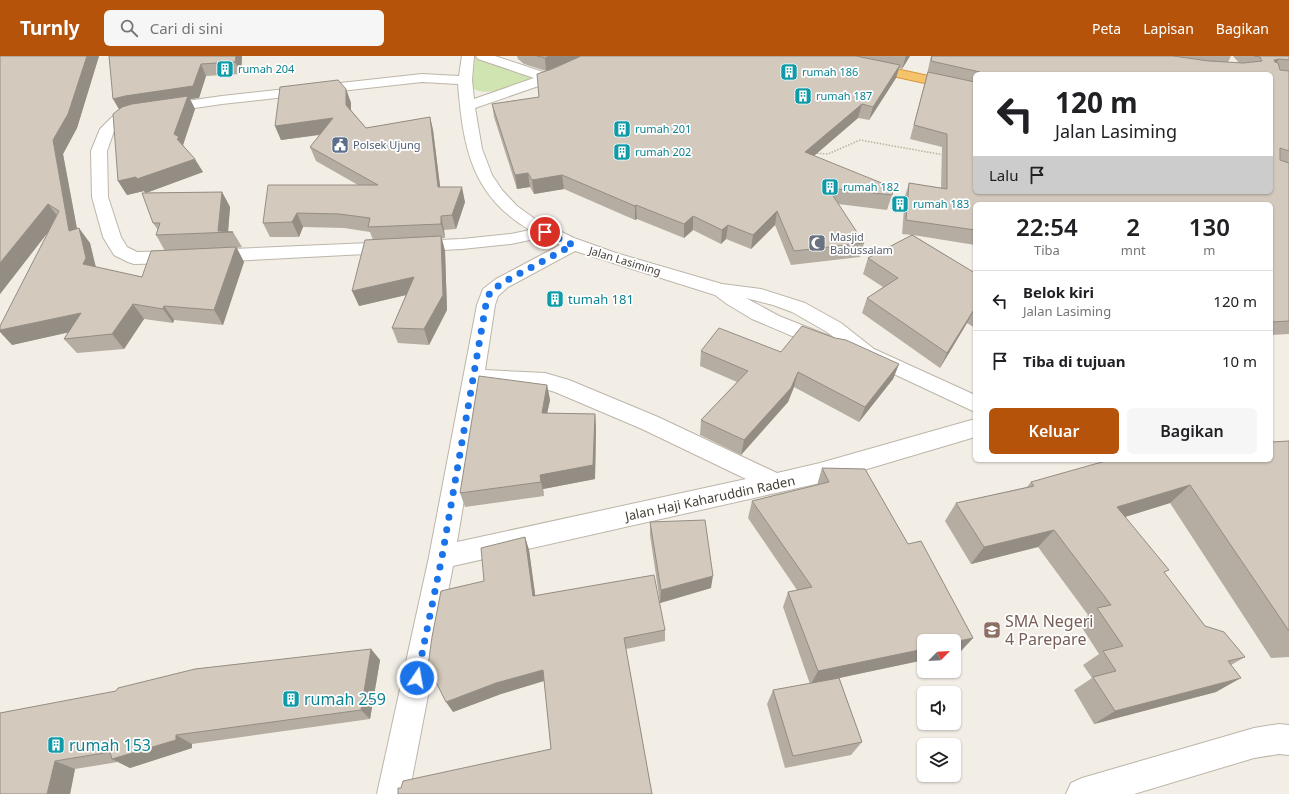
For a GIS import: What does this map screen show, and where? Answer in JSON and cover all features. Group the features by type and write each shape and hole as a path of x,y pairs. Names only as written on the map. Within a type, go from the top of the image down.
{"highway":[{"path":"819,56 973,90"}],"street":[{"name":"Jalan Lasiming","path":"468,56 468,68 465,80 469,123 476,154 484,174 496,192 515,211 545,232 573,245 720,290 732,299 757,312 807,335 838,347 866,352 973,403"},
{"path":"482,56 548,78"},
{"path":"468,106 548,78 596,56"},
{"path":"465,80 422,78 222,100 137,112 124,116 107,128 99,151 100,196 112,237 120,251 134,258 146,259 462,244 511,239 545,232"},
{"path":"393,794 442,557 486,304 490,292 502,283 573,245"},
{"path":"473,377 545,381 562,386 650,423 776,483"},
{"name":"Jalan Haji Kaharuddin Raden","path":"442,557 820,473 973,429"},
{"path":"1082,794 1254,743 1289,740"}],"path":[{"path":"814,153 829,155 853,141 860,140 944,155"}],"green space":[{"path":"475,57 535,78 503,89 485,92 478,91 472,87"}],"building":[{"path":"0,56 87,56 68,114 53,140 69,231 79,228 86,258 83,264 142,277 151,251 236,247 214,310 164,306 163,309 133,304 112,334 64,339 81,313 0,330 0,326 59,211 48,204 0,263"},
{"path":"109,56 236,56 235,62 201,64 193,86 113,99"},
{"path":"537,56 550,56 545,58"},
{"path":"581,56 856,56 900,65 873,107 862,104 805,152 894,188 892,195 828,188 864,243 794,251 777,211 753,235 728,225 722,230 693,216 684,224 636,205 635,206 562,175 532,180 528,173 515,175 492,104 539,97 537,74"},
{"path":"932,56 1173,56 1209,61 1243,63 1262,61 1260,57 1254,56 1289,56 1289,60 1274,60 1278,63 1280,70 1289,71 1289,151 1280,148 1280,160 1289,163 1289,321 1273,322 1273,202 973,202 973,230 906,220 909,183 947,189 947,134 914,125 928,72 973,82 973,194 1273,194 1273,72 980,72 931,61"},
{"path":"338,80 346,89 346,105 366,128 430,117 438,187 462,187 452,215 441,216 441,224 368,227 370,218 339,214 297,213 292,222 263,223 268,185 378,185 310,147 333,118 275,126 280,87"},
{"path":"188,96 174,134 179,137 177,139 195,159 137,179 136,177 118,181 113,114 122,107 132,104"},
{"path":"222,192 218,231 233,232 156,235 160,223 153,223 142,193"},
{"path":"912,235 973,272 973,311 947,353 867,298 898,278 868,258"},
{"path":"441,236 443,295 424,329 392,328 414,277 352,291 365,240"},
{"path":"802,326 835,338 846,340 899,364 865,407 798,372 791,388 744,440 701,420 748,371 701,351 719,328 781,352"},
{"path":"479,376 547,385 542,413 595,414 593,465 540,475 541,482 460,493"},
{"path":"1289,441 1289,631 1190,485 1117,507 1169,570 1164,572 1205,626 1224,632 1245,657 1228,661 1241,678 1115,711 1093,677 1116,671 1103,651 1123,646 1097,608 1111,605 1054,530 984,547 956,503 1034,486 1031,482 1102,462 1273,462 1273,442"},
{"path":"822,468 865,469 908,544 921,541 973,638 961,641 961,634 917,634 917,650 818,671 788,592 812,587 752,501 829,482"},
{"path":"705,520 713,576 661,590 650,522"},
{"path":"525,537 533,596 654,575 665,630 624,638 652,794 398,794 398,788 401,788 403,781 551,749 543,670 496,683 446,702 428,666 441,591 484,581 481,548"},
{"path":"371,649 361,710 176,735 176,740 112,759 110,752 55,761 47,794 0,794 0,713 116,691 118,688 195,669"},
{"path":"839,678 862,742 793,756 773,690"}],"place":[{"name":"rumah 204","path":"225,69"},
{"name":"rumah 186","path":"789,72"},
{"name":"rumah 187","path":"803,96"},
{"name":"rumah 201","path":"622,129"},
{"name":"Polsek Ujung","path":"340,145"},
{"name":"rumah 202","path":"622,152"},
{"name":"rumah 182","path":"830,187"},
{"name":"rumah 183","path":"900,204"},
{"name":"Masjid Babussalam","path":"817,243"},
{"name":"tumah 181","path":"555,299"},
{"name":"SMA Negeri 4 Parepare","path":"992,630"},
{"name":"rumah 259","path":"291,699"},
{"name":"rumah 153","path":"56,745"}],"route":[{"path":"417,678 442,557 486,304 490,292 502,283 573,245 545,232"}]}
